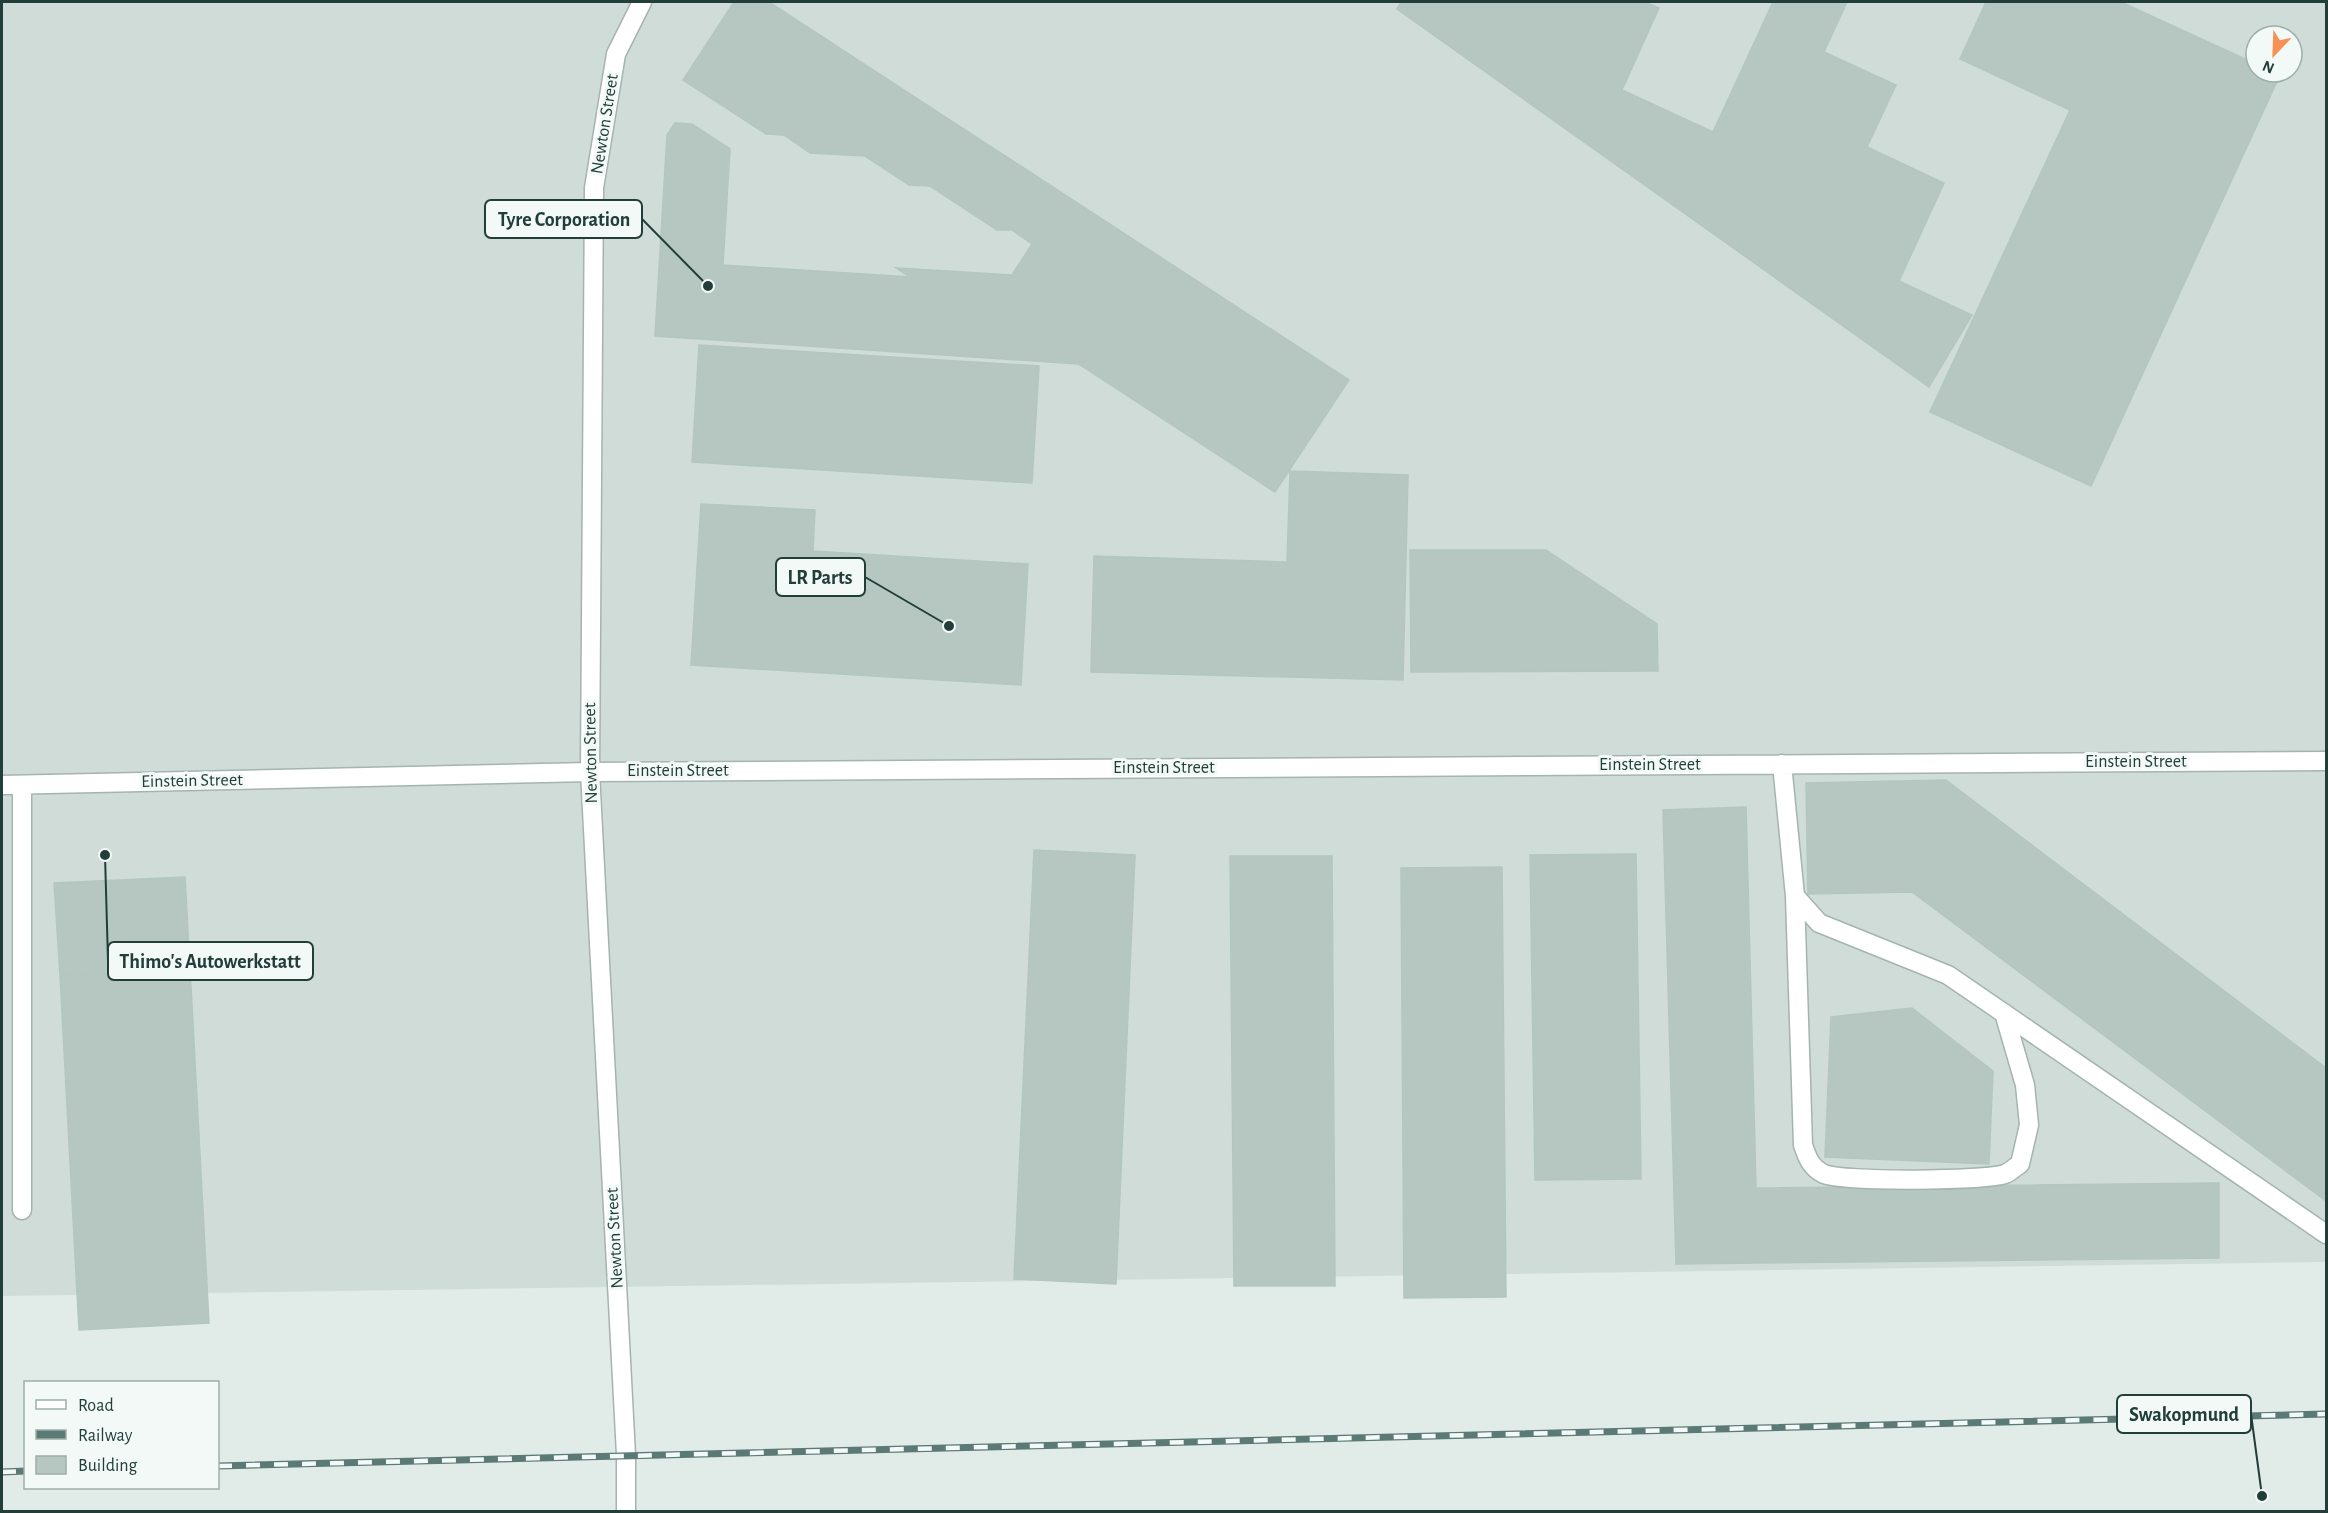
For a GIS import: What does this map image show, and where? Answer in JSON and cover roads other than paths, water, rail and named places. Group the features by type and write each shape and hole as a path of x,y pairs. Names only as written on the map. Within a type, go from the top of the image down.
{"street":[{"name":"Newton Street","path":"626,1512 626,1455 590,772 594,188 616,54 642,2"},
{"name":"Einstein Street","path":"2,784 590,772 2326,761"},
{"path":"1782,764 1795,896 1803,1145 1809,1162 1824,1174 1845,1177 1937,1180 2005,1174 2020,1164 2029,1125 2025,1085 2004,1013"},
{"path":"22,784 22,1210"},
{"path":"1795,896 1819,923 1948,975 2326,1234"}],"railway":[{"path":"219,1466 2326,1414"},
{"path":"2,1472 24,1471"}],"place":[{"name":"Tyre Corporation","path":"708,286"},
{"name":"LR Parts","path":"949,626"},
{"name":"Thimo's Autowerkstatt","path":"105,855"},
{"name":"Swakopmund","path":"2262,1496"}]}
